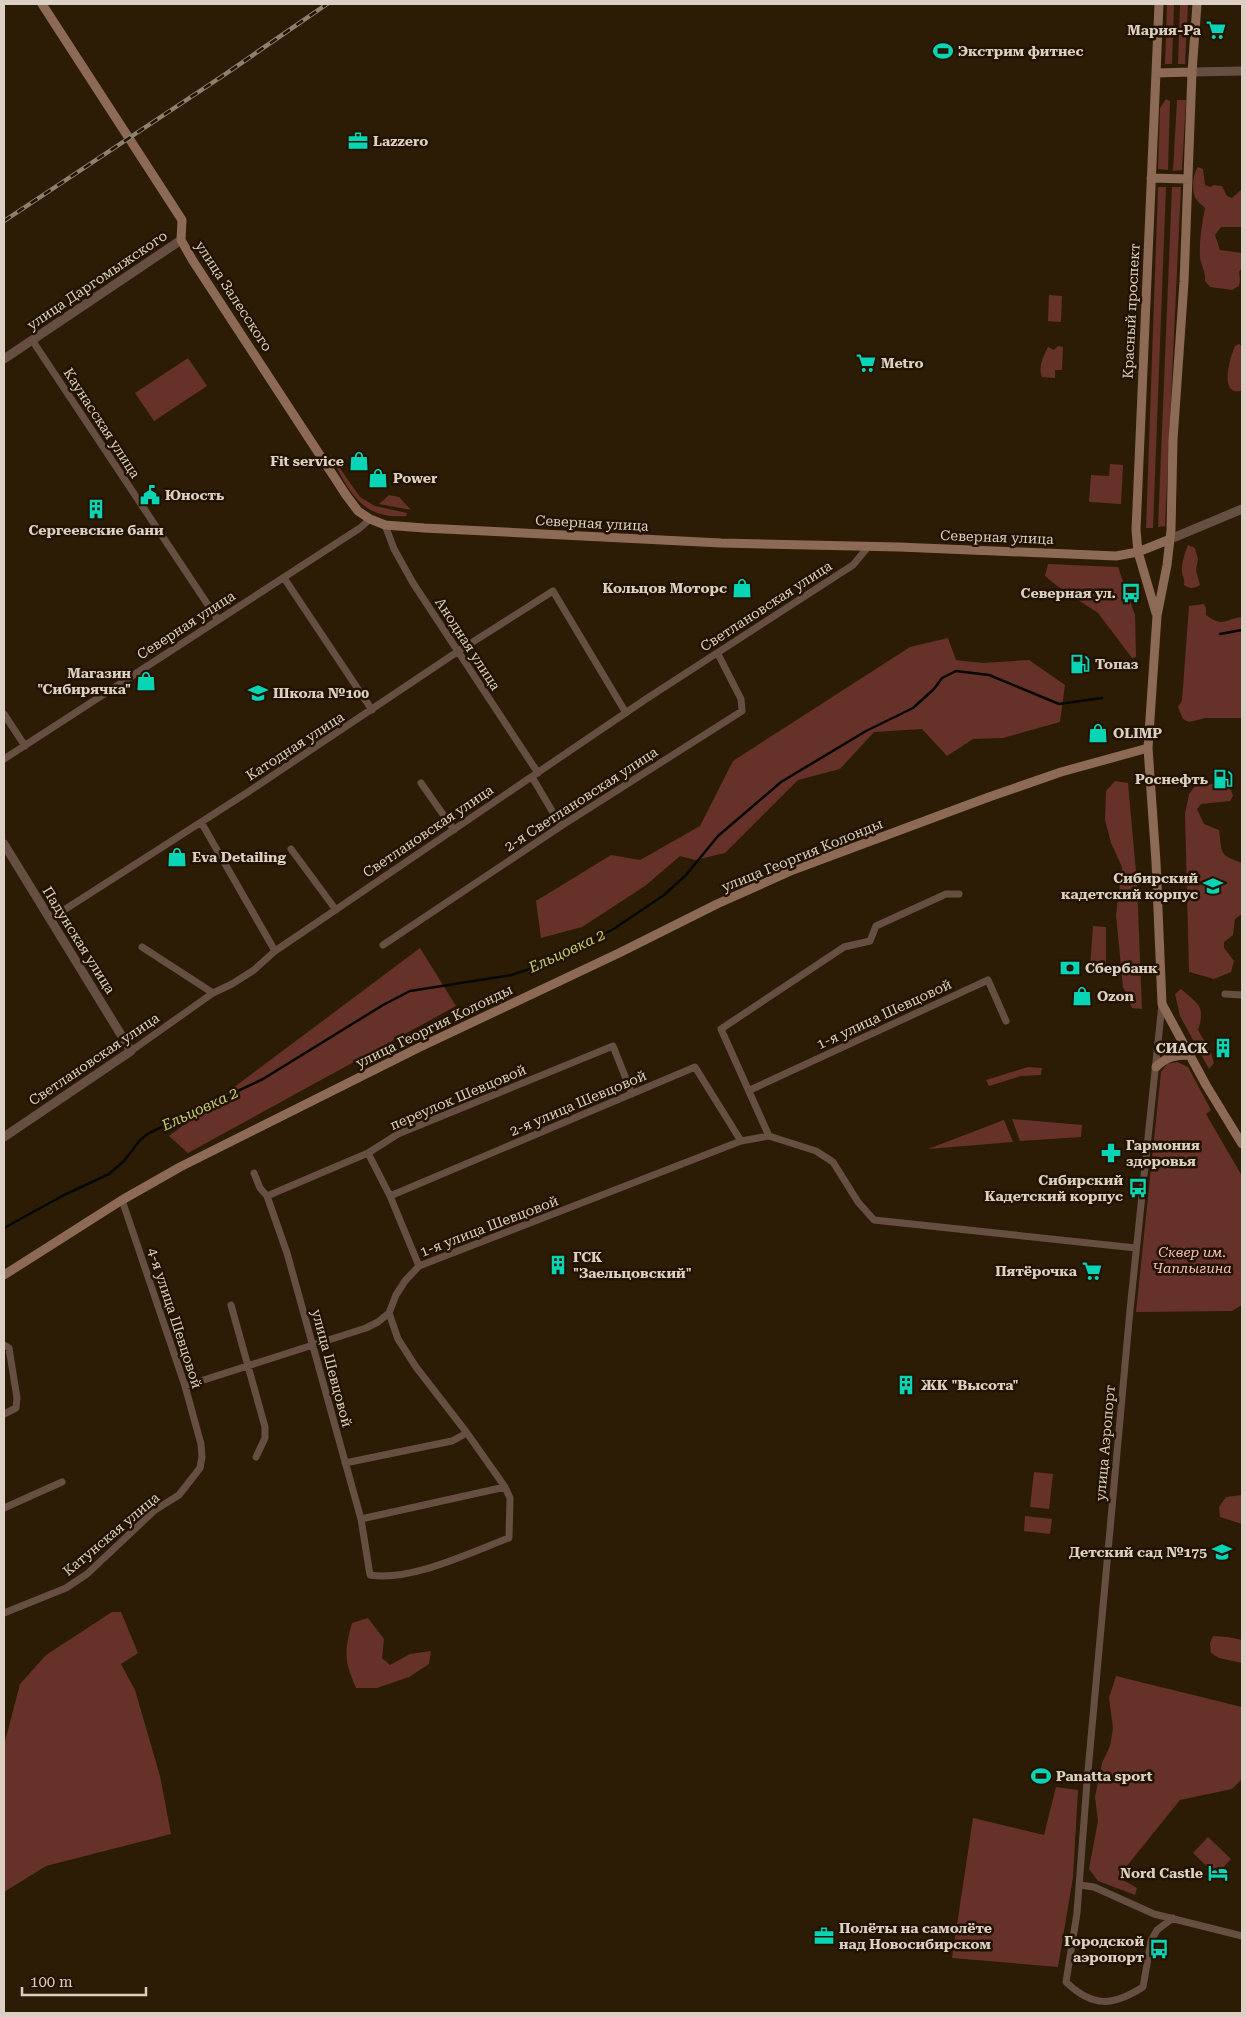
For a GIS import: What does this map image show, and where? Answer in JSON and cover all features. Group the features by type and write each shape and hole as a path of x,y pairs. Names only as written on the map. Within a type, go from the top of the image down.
{"main road":[{"name":"улица Залесского","path":"42,4 182,220 181,240 346,495 358,511 370,519"},
{"name":"Красный проспект","path":"1157,616 1138,552 1136,524 1159,4"},
{"name":"Красный проспект","path":"1162,1004 1156,862 1148,748 1157,616 1167,565 1168,540 1171,530 1173,440 1184,282 1192,72 1197,4"},
{"path":"1156,73 1192,72"},
{"path":"1151,178 1188,179"},
{"name":"Северная улица","path":"370,519 385,524 424,528 642,539 1116,556 1138,552 1168,540"},
{"name":"улица Георгия Колонды","path":"4,1275 122,1200 214,1150 717,904 794,870 989,797 1061,772 1148,748"},
{"path":"1162,1004 1189,1056 1242,1144"},
{"path":"1156,1067 1169,1057 1177,1055 1189,1056"}],"street":[{"path":"1192,72 1242,71"},
{"name":"улица Даргомыжского","path":"4,359 181,240"},
{"name":"Каунасская улица","path":"32,340 218,620"},
{"name":"Северная улица","path":"1168,540 1242,509"},
{"name":"Северная улица","path":"4,759 284,578 360,528 370,519"},
{"name":"Анодная улица","path":"385,524 394,550 413,583 535,775 561,826"},
{"name":"Светлановская улица","path":"4,1137 212,994 254,970 275,951 626,713 853,565 868,547"},
{"path":"284,578 372,710"},
{"name":"Катодная улица","path":"50,919 553,591 626,713"},
{"name":"2-я Светлановская улица","path":"383,945 561,826 742,711 741,699 718,654"},
{"path":"4,714 24,746"},
{"path":"421,782 454,830"},
{"path":"201,822 275,951"},
{"name":"Падунская улица","path":"4,844 131,1051"},
{"path":"291,849 336,910"},
{"path":"959,894 946,894 876,926 870,941 844,947 721,1029 769,1136 816,1151 833,1162 858,1202 874,1220 1136,1248"},
{"path":"142,947 212,994"},
{"name":"1-я улица Шевцовой","path":"750,1090 988,980 1006,1020"},
{"path":"1225,994 1242,995"},
{"name":"улица Аэропорт","path":"1162,1004 1136,1248 1082,1831 1080,1885 1066,1982 1078,1993 1098,2000 1112,2002 1126,1998 1143,1987 1151,1941 1158,1930 1173,1918"},
{"name":"переулок Шевцовой","path":"267,1196 368,1153 398,1134 613,1046 632,1094"},
{"name":"2-я улица Шевцовой","path":"390,1196 695,1067 741,1141"},
{"name":"1-я улица Шевцовой","path":"389,1313 396,1295 405,1281 419,1266 741,1141 769,1136"},
{"path":"368,1153 390,1196 419,1266"},
{"name":"улица Шевцовой","path":"254,1173 260,1188 267,1196 287,1253 361,1519 370,1575 380,1577 403,1575 422,1570 509,1538 510,1498 505,1487"},
{"name":"4-я улица Шевцовой","path":"122,1200 185,1386 201,1444"},
{"path":"231,1305 265,1427 265,1438 256,1457"},
{"path":"185,1386 366,1328 378,1322 389,1313 398,1339 416,1367 467,1433 505,1487 361,1519"},
{"path":"4,1345 9,1348 18,1398 16,1408 4,1414"},
{"path":"345,1463 452,1441 467,1433"},
{"name":"Катунская улица","path":"4,1613 66,1588 87,1574 155,1510 179,1495 200,1468 202,1457 201,1444"},
{"path":"4,1508 62,1482"},
{"path":"1080,1885 1094,1887 1154,1914 1242,1936"}],"green space":[{"path":"1167,4 1174,4 1172,64 1165,64"},
{"path":"1180,4 1188,4 1185,64 1178,64"},
{"path":"1166,99 1170,101 1168,170 1158,169 1160,108"},
{"path":"1177,100 1186,100 1182,170 1173,171"},
{"path":"1198,167 1203,169 1205,185 1210,187 1214,185 1222,186 1227,196 1232,198 1242,189 1242,227 1221,227 1215,235 1220,250 1242,253 1239,286 1232,290 1210,287 1205,281 1200,251 1205,208 1194,196 1193,187"},
{"path":"1158,187 1166,187 1153,528 1146,528"},
{"path":"1172,187 1181,187 1165,526 1158,527"},
{"path":"1049,295 1062,296 1061,322 1048,321"},
{"path":"1239,344 1242,346 1242,391 1234,391 1228,383 1228,370 1233,350"},
{"path":"1058,346 1063,347 1062,370 1055,370 1055,378 1042,377 1041,366 1048,347 1054,350"},
{"path":"188,358 207,386 154,421 135,393"},
{"path":"330,454 360,497 375,506 407,513 406,516 391,516 367,508 350,490"},
{"path":"1110,464 1123,465 1121,504 1089,502 1091,475 1109,476"},
{"path":"389,495 399,497 411,510 379,504"},
{"path":"1188,545 1195,548 1198,559 1196,570 1200,585 1194,588 1184,585 1182,573"},
{"path":"1048,564 1118,567 1135,615 1136,657 1132,658 1098,613 1045,576"},
{"path":"1204,604 1206,615 1217,621 1224,622 1242,617 1242,718 1206,718 1189,722 1183,719 1178,707 1182,700 1189,606"},
{"path":"948,638 956,660 983,663 1029,660 1065,685 1060,722 1003,738 973,739 947,756 922,729 874,732 840,769 798,780 725,853 695,860 680,856 645,886 582,927 541,938 536,901 611,855 640,860 700,826 733,761 910,647"},
{"path":"1115,781 1128,783 1137,883 1142,1009 1132,1008 1123,987 1116,915 1122,867 1111,843 1105,820 1106,791"},
{"name":"Сибирский кадетский корпус","path":"1220,783 1231,790 1233,796 1230,801 1201,804 1197,809 1204,824 1219,830 1222,849 1225,855 1242,863 1242,914 1235,919 1233,935 1224,942 1224,948 1234,961 1231,972 1214,979 1189,972 1185,814 1189,794 1195,786"},
{"path":"1093,926 1106,927 1106,969 1090,968"},
{"path":"420,948 456,1006 188,1153 169,1136"},
{"path":"1181,989 1196,1002 1201,1010 1198,1030 1211,1053 1214,1063 1209,1069 1180,1016 1175,994"},
{"name":"Сквер им. Чаплыгина","path":"1177,1062 1188,1067 1211,1110 1206,1114 1242,1176 1242,1305 1232,1311 1136,1312 1161,1072 1167,1064"},
{"path":"1028,1067 1042,1068 1041,1075 1021,1076 989,1086 986,1080"},
{"path":"1012,1119 1082,1125 1081,1137 1020,1141"},
{"path":"1004,1120 1013,1142 928,1149"},
{"path":"1034,1472 1053,1474 1049,1509 1030,1507"},
{"path":"1242,1495 1242,1524 1220,1517 1219,1507 1226,1497"},
{"path":"1025,1516 1052,1519 1050,1534 1024,1531"},
{"path":"112,1612 121,1612 138,1653 121,1664 135,1690 160,1776 171,1834 46,1866 4,1892 4,1745 20,1684 46,1655"},
{"path":"368,1618 384,1639 382,1658 390,1665 410,1654 431,1651 429,1664 409,1677 377,1688 356,1688 347,1663 348,1641 352,1623"},
{"path":"1213,1636 1242,1640 1242,1663 1219,1658 1211,1653 1210,1643"},
{"path":"1116,1676 1242,1707 1242,1779 1232,1789 1180,1800 1118,1877 1137,1888 1135,1895 1098,1881 1089,1869 1098,1821 1095,1797 1102,1763 1110,1746 1113,1728 1109,1698"},
{"path":"1056,1787 1078,1790 1073,1877 1058,1967 952,1958 973,1818 1044,1835"},
{"path":"1208,1837 1231,1859 1216,1875 1193,1853"}],"waterway":[{"name":"Ельцовка 2","path":"1220,634 1242,630"},
{"name":"Ельцовка 2","path":"4,1228 64,1195 109,1174 124,1161 140,1140 149,1133 263,1079 383,1005 410,991 511,975 539,966 612,930 664,895 686,875 718,836 781,782 866,731 913,708 934,689 942,678 956,671 989,675 1059,704 1102,698"}],"railway":[{"path":"4,221 327,4"}],"place":[{"name":"Мария-Ра","path":"1216,30"},
{"name":"Экстрим фитнес","path":"943,51"},
{"name":"Lazzero","path":"358,141"},
{"name":"Metro","path":"866,363"},
{"name":"Fit service","path":"359,461"},
{"name":"Power","path":"378,478"},
{"name":"Юность","path":"150,495"},
{"name":"Сергеевские бани","path":"96,509"},
{"name":"Кольцов Моторс","path":"742,588"},
{"name":"Северная ул.","path":"1131,593"},
{"name":"Топаз","path":"1080,664"},
{"name":"Магазин \"Сибирячка\"","path":"146,681"},
{"name":"Школа №100","path":"258,693"},
{"name":"OLIMP","path":"1098,733"},
{"name":"Роснефть","path":"1223,779"},
{"name":"Eva Detailing","path":"177,857"},
{"name":"Сибирский кадетский корпус","path":"1213,886"},
{"name":"Сбербанк","path":"1070,968"},
{"name":"Ozon","path":"1082,996"},
{"name":"СИАСК","path":"1223,1048"},
{"name":"Гармония здоровья","path":"1111,1153"},
{"name":"Сибирский Кадетский корпус","path":"1138,1188"},
{"name":"ГСК \"Заельцовский\"","path":"558,1265"},
{"name":"Пятёрочка","path":"1092,1271"},
{"name":"ЖК \"Высота\"","path":"906,1385"},
{"name":"Детский сад №175","path":"1222,1552"},
{"name":"Panatta sport","path":"1041,1776"},
{"name":"Nord Castle","path":"1218,1873"},
{"name":"Полёты на самолёте над Новосибирском","path":"824,1936"},
{"name":"Городской аэропорт","path":"1159,1949"}]}
